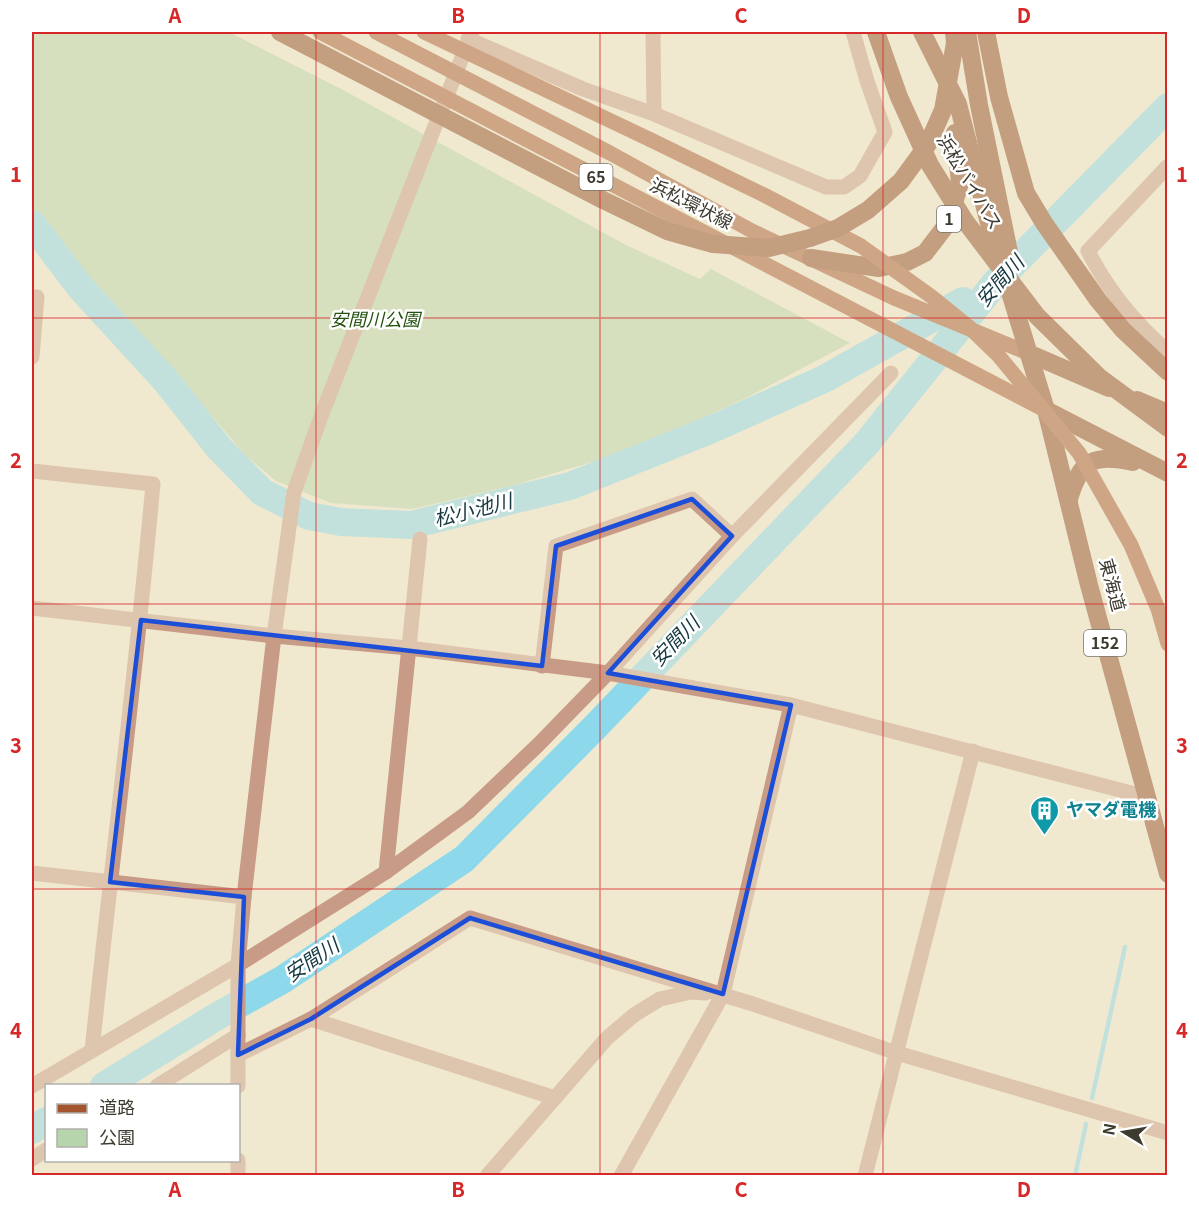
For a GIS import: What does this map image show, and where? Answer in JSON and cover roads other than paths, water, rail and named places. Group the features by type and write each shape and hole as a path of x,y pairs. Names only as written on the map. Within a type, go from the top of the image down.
{"highway":[{"path":"280,32 581,189 667,231 713,244 769,248 810,238 838,228 868,210 902,181 928,144 943,110 955,43 954,32"},
{"name":"浜松バイパス","path":"876,32 899,97 930,165 965,221 1036,316 1100,377 1167,428"},
{"name":"1","path":"922,32 957,104 997,226 1028,352 1046,410"},
{"name":"1","path":"968,32 997,226"},
{"path":"986,32 999,97 1026,193 1073,267 1123,330 1167,372"},
{"name":"1","path":"811,258 879,268 907,262 925,253 948,223 960,183 958,146 938,64"},
{"path":"1028,352 1167,413"},
{"path":"1046,410 1163,471"},
{"name":"東海道","path":"1046,410 1089,585 1167,874"},
{"path":"1069,499 1074,481 1087,465 1098,458 1115,458 1163,471"}],"main road":[{"name":"浜松環状線","path":"320,32 1046,410"},
{"name":"浜松環状線","path":"376,32 610,153 752,231 894,298 1028,352"},
{"path":"424,32 468,41 651,140 764,195 861,246 932,297 969,327 998,355 1079,453 1131,545 1158,609 1167,644"}],"street":[{"path":"652,32 654,114"},
{"path":"238,1084 238,965 244,897 274,636 294,492 444,98 468,41 583,89 654,114 826,187 844,187 860,176 885,132 853,32"},
{"path":"1167,166 1088,251 1099,274 1115,296 1167,352"},
{"path":"32,297 37,297 32,357"},
{"path":"32,1086 238,965 386,872 468,812 608,674 732,536 891,373"},
{"path":"32,471 153,484 141,620 92,1050"},
{"path":"542,666 556,546 692,498 732,536"},
{"path":"386,872 420,539"},
{"path":"32,608 274,636 409,648 670,684 791,705 1147,797"},
{"path":"621,1176 723,994 791,705"},
{"path":"865,1176 973,751"},
{"path":"32,873 244,897"},
{"path":"238,1055 311,1019 470,918 723,994 897,1053 1167,1133"},
{"path":"487,1176 608,1038 634,1015 660,999 691,993 723,994"},
{"path":"311,1019 555,1098"},
{"path":"160,1084 238,1034"}],"waterway":[{"name":"安間川","path":"107,1084 214,1018 282,980 464,859 596,726 866,444 996,282 1168,107"},
{"name":"松小池川","path":"32,224 80,287 166,381 219,448 262,492 309,516 341,522 411,525 570,486 710,430 824,379 963,301"},
{"path":"1092,1098 1125,947"},
{"name":"安間川","path":"32,1130 45,1122"},
{"path":"1075,1176 1086,1124"}],"place":[{"name":"ヤマダ電機","path":"1045,836"}],"park label":[{"name":"安間川公園","path":"375,320"}]}
